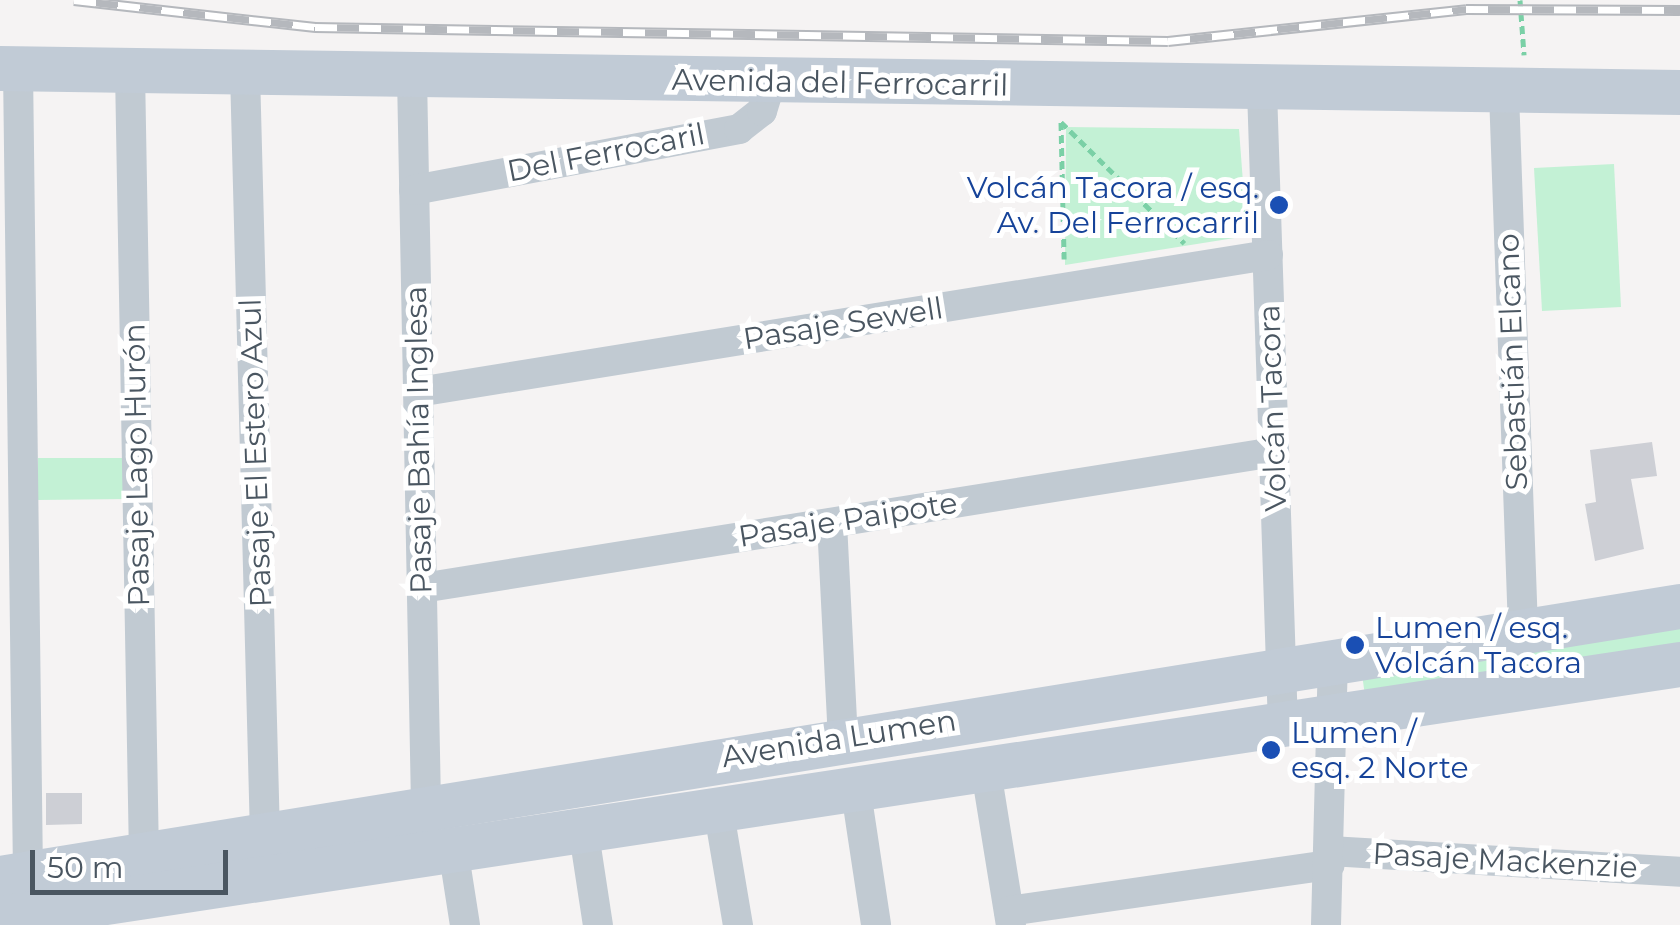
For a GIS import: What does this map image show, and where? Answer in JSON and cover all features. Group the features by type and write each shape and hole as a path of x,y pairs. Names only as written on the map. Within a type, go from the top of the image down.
{"street":[{"name":"Avenida del Ferrocarril","path":"9,68 1262,90 1674,92"},
{"path":"9,68 14,877"},
{"name":"Pasaje Lago Hurón","path":"130,70 144,859"},
{"name":"Pasaje El Estero Azul","path":"245,72 264,834"},
{"name":"Pasaje Bahía Inglesa","path":"412,76 426,804"},
{"name":"Del Ferrocaril","path":"414,190 739,128 762,110 770,82"},
{"name":"Volcán Tacora","path":"1262,90 1283,725"},
{"name":"Sebastián Elcano","path":"1516,93 1524,630"},
{"name":"Pasaje Sewell","path":"418,392 1268,255"},
{"name":"Pasaje Paipote","path":"422,588 1274,452"},
{"path":"832,523 843,738"},
{"name":"Avenida Lumen","path":"14,877 144,859 426,804 1680,606"},
{"path":"1326,925 1336,717 1334,662"},
{"name":"Avenida Lumen","path":"0,918 145,914 454,855 1680,664"},
{"path":"986,772 1010,918"},
{"path":"856,792 876,925"},
{"path":"719,813 738,925"},
{"path":"584,834 598,925"},
{"path":"454,855 465,925"},
{"name":"Pasaje Mackenzie","path":"1010,918 1330,858 1680,872"}],"path":[{"path":"1516,93 1520,0"},
{"path":"1065,288 1061,122 1184,241"}],"green space":[{"path":"1066,127 1239,129 1247,236 1065,265"},
{"path":"1614,164 1621,307 1542,311 1534,168"},
{"path":"38,458 126,458 126,499 38,500"},
{"path":"1680,620 1680,648 1365,696 1362,674"}],"building":[{"path":"1652,442 1657,476 1631,479 1644,549 1595,561 1585,504 1596,502 1590,450"},
{"path":"46,793 82,793 82,824 46,825"}],"railway":[{"path":"74,0 315,27 1168,41 1466,9 1680,10"}],"place":[{"name":"Volcán Tacora / esq. Av. Del Ferrocarril","path":"1279,205"},
{"name":"Lumen / esq. Volcán Tacora","path":"1355,645"},
{"name":"Lumen / esq. 2 Norte","path":"1271,750"}]}
